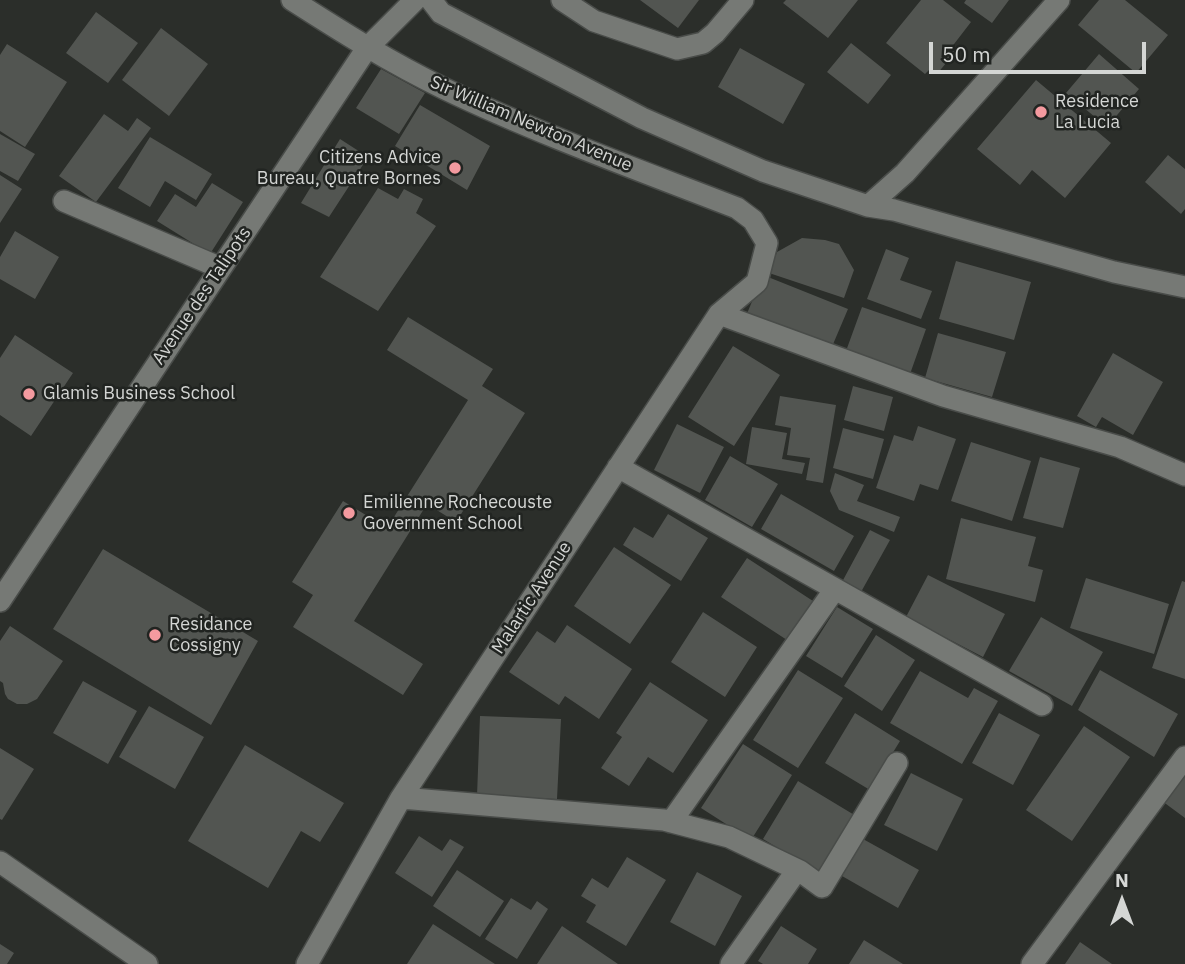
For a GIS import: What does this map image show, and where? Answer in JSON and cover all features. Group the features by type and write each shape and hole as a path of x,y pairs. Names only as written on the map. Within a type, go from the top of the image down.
{"street":[{"name":"Sir William Newton Avenue","path":"292,0 367,48 445,89 600,155 737,208 754,220 767,243"},
{"name":"Avenue des Talipots","path":"0,601 367,48 415,0"},
{"path":"431,0 441,13 642,117 763,171 868,206 894,210 1114,272 1184,283"},
{"path":"562,0 594,21 677,49 703,43 743,0"},
{"path":"868,206 905,173 1059,0"},
{"path":"894,210 905,173"},
{"path":"64,201 221,268"},
{"name":"Malartic Avenue","path":"307,964 401,798 618,467 719,314 757,282 767,243"},
{"path":"719,314 943,396 1120,447 1185,475"},
{"path":"618,467 1042,705"},
{"path":"671,822 835,589"},
{"path":"1032,964 1185,757"},
{"path":"401,798 671,822 729,837 797,870 822,887 897,763"},
{"path":"0,862 147,964"},
{"path":"731,964 797,870"}],"building":[{"path":"640,0 699,0 678,28"},
{"path":"786,0 858,0 828,38 783,3"},
{"path":"921,0 943,0 971,22 951,48 956,51 937,74 930,69 925,74 886,43"},
{"path":"966,0 1009,0 992,23 964,3"},
{"path":"1099,0 1125,0 1168,35 1136,73 1078,25"},
{"path":"96,12 138,43 108,83 66,53"},
{"path":"161,28 208,64 169,116 122,80"},
{"path":"851,43 891,75 868,104 827,72"},
{"path":"7,44 67,82 25,147 0,131 0,55"},
{"path":"740,48 805,84 783,124 718,87"},
{"path":"1099,54 1139,89 1107,127 1066,93"},
{"path":"381,69 425,93 399,134 356,108"},
{"name":"Residence La Lucia","path":"1036,80 1111,143 1065,198 1032,170 1020,185 977,149"},
{"name":"Citizens Advice Bureau, Quatre Bornes","path":"420,105 490,146 467,190 395,146"},
{"path":"104,114 128,131 137,118 151,128 96,202 59,176"},
{"path":"0,134 35,154 18,181 0,171"},
{"path":"150,137 212,174 196,200 165,181 150,207 118,188"},
{"path":"340,139 368,157 329,217 301,203"},
{"path":"1168,155 1185,169 1185,209 1181,214 1145,182"},
{"path":"0,175 22,189 0,223"},
{"path":"212,183 243,202 210,254 157,221 175,194 196,207"},
{"path":"378,188 398,199 404,189 423,199 416,213 436,226 378,311 320,277"},
{"path":"15,231 59,257 35,299 0,279 0,257"},
{"path":"802,238 839,244 854,270 844,298 769,273 777,252"},
{"path":"886,249 909,258 900,280 932,291 921,319 867,299"},
{"path":"956,261 1031,282 1014,340 939,319"},
{"path":"763,275 848,309 831,349 746,316"},
{"path":"862,307 926,329 910,374 846,351"},
{"name":"Emilienne Rochecouste Government School","path":"408,317 493,369 482,386 525,413 456,522 427,504 354,621 423,664 403,695 293,627 313,595 292,582 343,501 387,528 468,400 387,350"},
{"path":"938,333 1006,352 992,397 925,378"},
{"name":"Glamis Business School","path":"15,335 73,373 31,436 0,415 0,358"},
{"path":"733,346 780,375 734,446 688,417"},
{"path":"1113,353 1163,382 1133,435 1102,417 1096,427 1077,416"},
{"path":"853,386 893,397 884,431 844,420"},
{"path":"780,396 836,405 823,483 806,480 810,458 787,455 791,428 775,425"},
{"path":"677,424 724,447 700,493 654,470"},
{"path":"918,426 956,439 938,490 920,484 914,501 876,488 894,435 913,441"},
{"path":"752,427 787,433 782,459 805,463 802,474 746,464"},
{"path":"843,428 884,439 873,479 833,468"},
{"path":"971,442 1031,461 1012,521 951,501"},
{"path":"730,456 778,484 752,527 705,500"},
{"path":"1040,457 1080,468 1063,528 1023,518"},
{"path":"835,473 864,485 857,501 900,517 894,532 839,510 830,491"},
{"path":"781,494 854,536 834,571 761,529"},
{"path":"668,514 708,538 681,581 623,545 634,527 653,538"},
{"path":"961,518 1036,537 1028,566 1043,570 1035,602 946,579"},
{"path":"870,530 890,540 861,592 842,582"},
{"path":"614,547 671,585 630,644 574,606"},
{"name":"Residance Cossigny","path":"103,549 258,641 211,725 53,629"},
{"path":"747,558 813,601 787,640 721,597"},
{"path":"928,575 1005,614 983,657 906,617"},
{"path":"1086,578 1169,604 1154,654 1070,628"},
{"path":"1182,581 1185,582 1185,679 1152,668"},
{"path":"837,607 873,629 842,678 806,656"},
{"path":"703,612 757,647 725,697 671,662"},
{"path":"1041,617 1103,652 1072,706 1009,671"},
{"path":"567,625 632,669 599,719 565,696 559,705 509,672 537,631 555,643"},
{"path":"10,626 63,661 37,699 27,704 17,704 8,699 0,681 0,641"},
{"path":"876,635 915,660 882,711 844,686"},
{"path":"798,670 843,698 798,768 753,740"},
{"path":"1100,670 1178,714 1154,757 1078,710"},
{"path":"920,671 968,698 974,688 998,701 962,764 890,723"},
{"path":"83,681 137,711 108,764 53,733"},
{"path":"650,682 708,720 673,773 648,757 629,786 601,768 622,737 616,733"},
{"path":"149,706 204,737 175,789 119,757"},
{"path":"855,713 900,741 870,790 825,763"},
{"path":"999,713 1040,735 1013,785 972,763"},
{"path":"480,716 561,719 557,799 477,796"},
{"path":"1084,726 1130,757 1072,841 1026,810"},
{"path":"743,744 792,775 751,840 701,808"},
{"path":"245,745 344,803 320,842 301,831 268,888 188,841"},
{"path":"0,748 34,769 2,820 0,819"},
{"path":"1185,770 1185,818 1162,801"},
{"path":"911,773 963,799 937,851 884,825"},
{"path":"798,781 856,816 821,874 763,839"},
{"path":"419,836 442,851 450,839 464,847 432,897 395,873"},
{"path":"863,839 919,870 898,908 842,876"},
{"path":"627,857 666,880 626,946 586,922 596,905 581,896 592,878 608,888"},
{"path":"457,870 504,901 480,937 433,906"},
{"path":"697,872 742,896 715,946 670,922"},
{"path":"511,898 531,910 537,901 548,909 517,959 485,939"},
{"path":"433,924 495,964 407,964"},
{"path":"562,926 618,964 537,964"},
{"path":"781,926 817,949 808,964 763,964 758,961"},
{"path":"864,940 903,964 849,964"},
{"path":"1080,942 1112,964 1065,964"},
{"path":"0,944 14,953 7,964 0,964"}],"place":[{"name":"Residence La Lucia","path":"1041,112"},
{"name":"Citizens Advice Bureau, Quatre Bornes","path":"455,168"},
{"name":"Glamis Business School","path":"29,394"},
{"name":"Emilienne Rochecouste Government School","path":"349,513"},
{"name":"Residance Cossigny","path":"155,635"}]}
